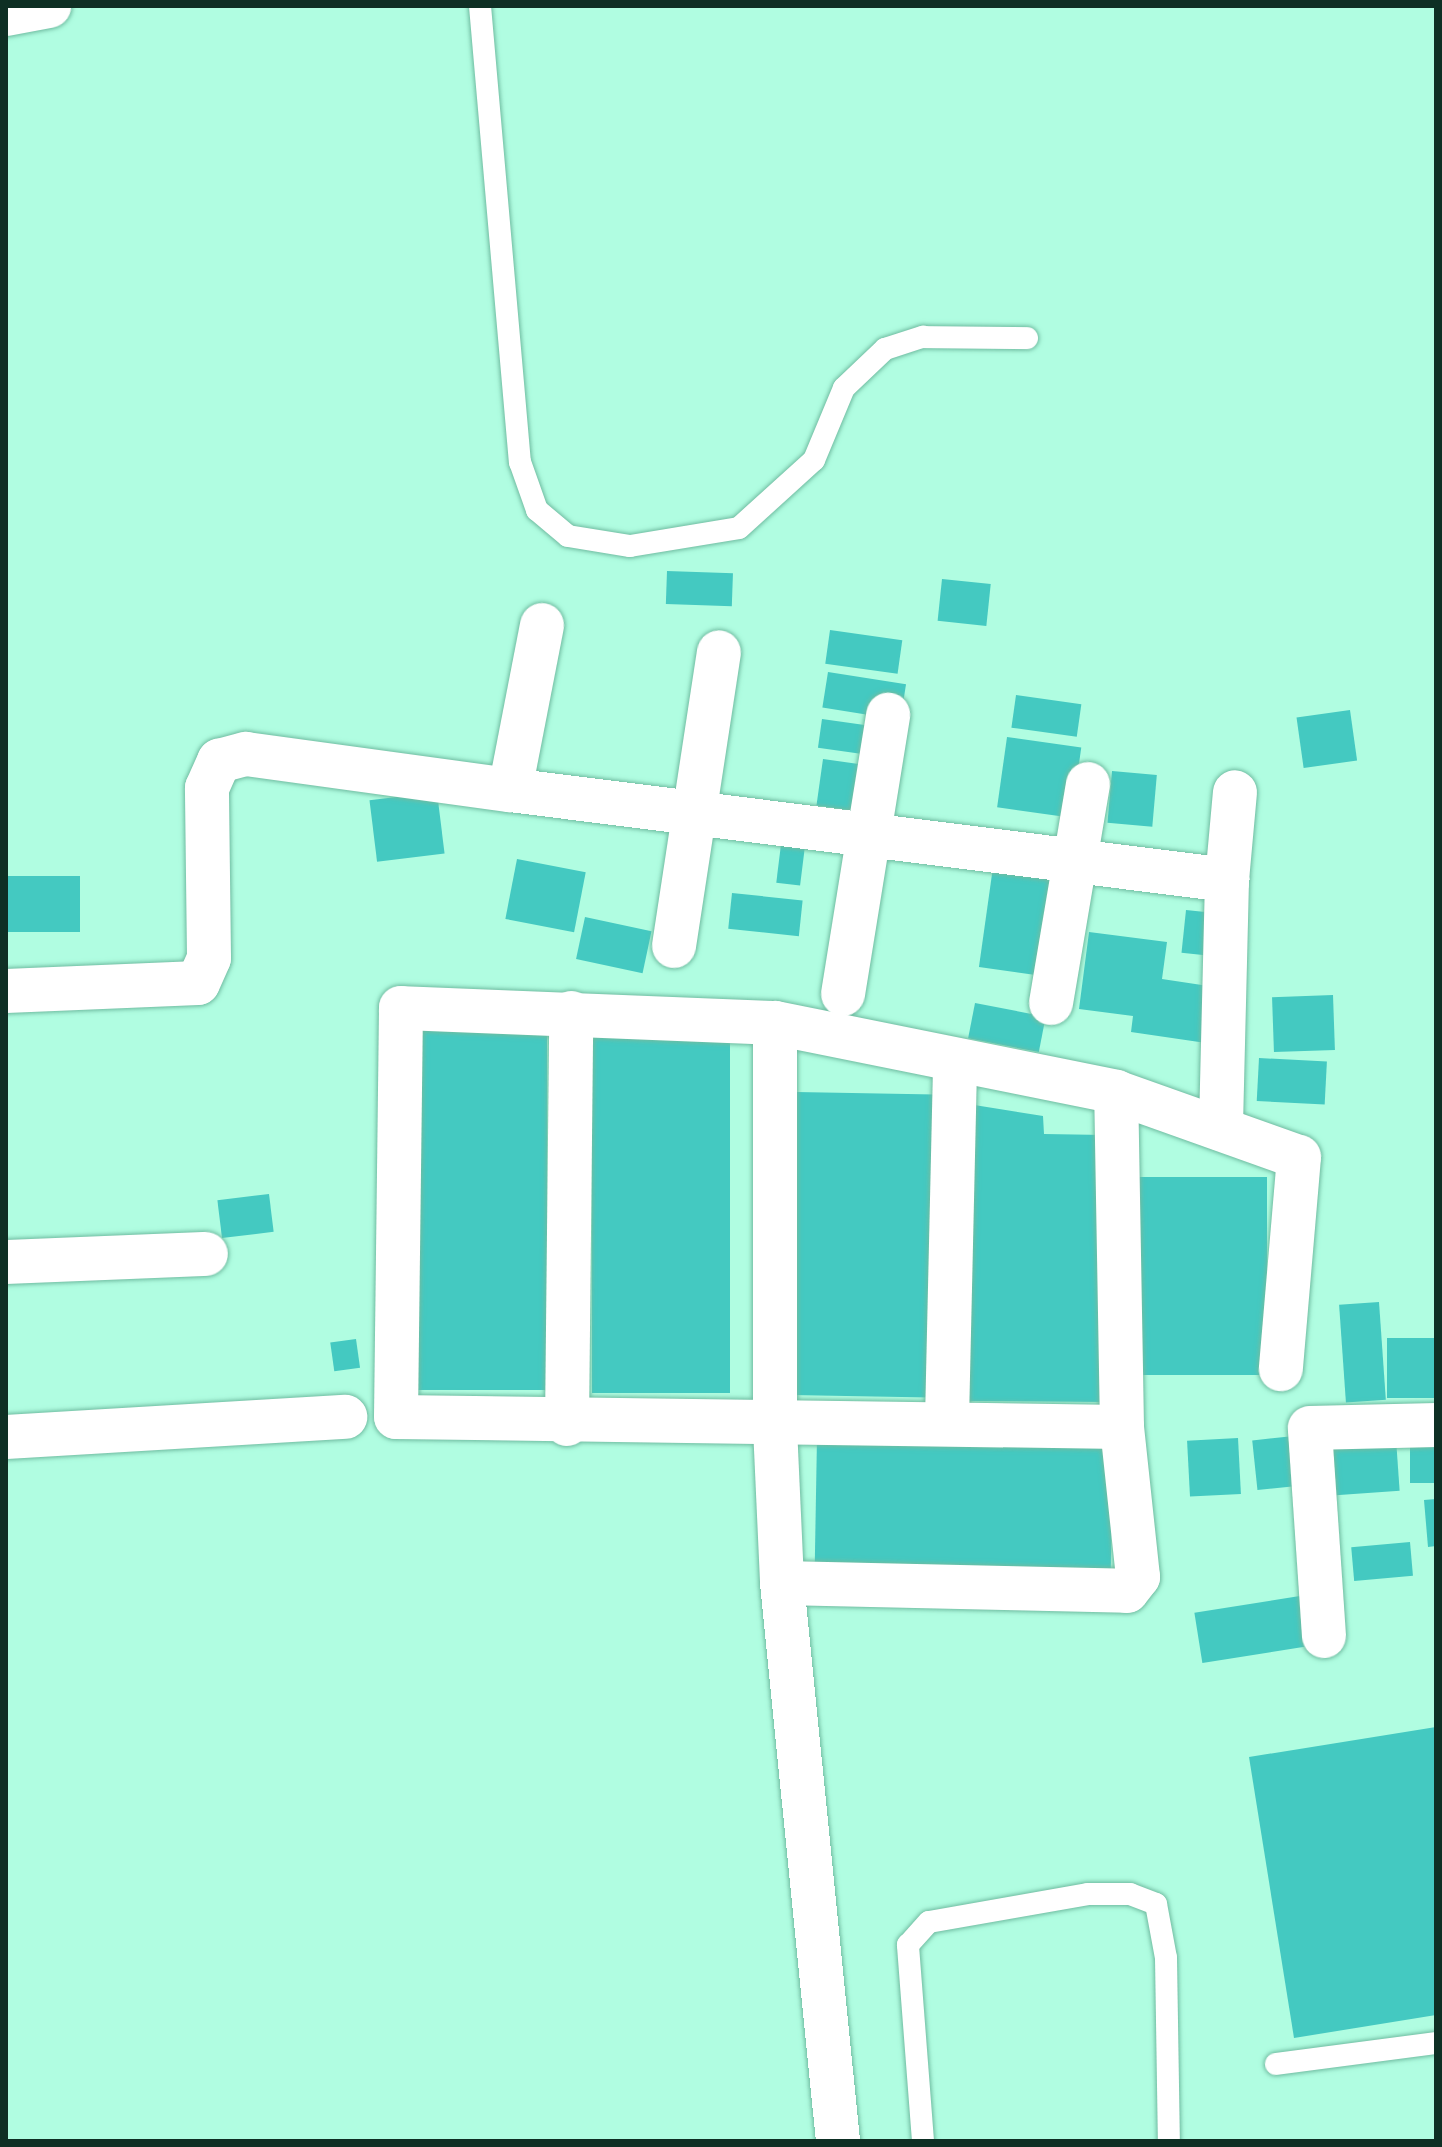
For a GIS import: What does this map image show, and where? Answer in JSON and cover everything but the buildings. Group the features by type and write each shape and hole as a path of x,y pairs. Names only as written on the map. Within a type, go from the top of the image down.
{"street":[{"path":"6,14 49,6"},
{"path":"510,790 542,625"},
{"path":"674,946 719,652"},
{"path":"843,994 888,715"},
{"path":"6,991 198,983 209,958 207,788 219,761 246,754 692,813 868,840 1227,880"},
{"path":"1051,1003 1069,863 1088,784"},
{"path":"1221,1129 1227,880 1235,792"},
{"path":"1122,1427 947,1420 775,1427 567,1424 396,1417 401,1008 775,1023 1116,1092 1299,1157 1281,1369"},
{"path":"567,1424 571,1013"},
{"path":"775,1023 775,1427 782,1583 838,2141"},
{"path":"947,1420 955,1060"},
{"path":"782,1583 1127,1591 1138,1577 1122,1427 1116,1092"},
{"path":"6,1262 206,1254"},
{"path":"6,1437 345,1417"},
{"path":"1324,1636 1310,1428 1436,1425"}],"lane":[{"path":"480,6 520,462 537,510 568,536 630,546 739,528 814,460 844,388 885,349 923,337 1027,338"},
{"path":"923,2141 908,1945 929,1922 1088,1894 1130,1894 1156,1904 1166,1958 1169,2141"},
{"path":"1276,2064 1436,2043"}]}
